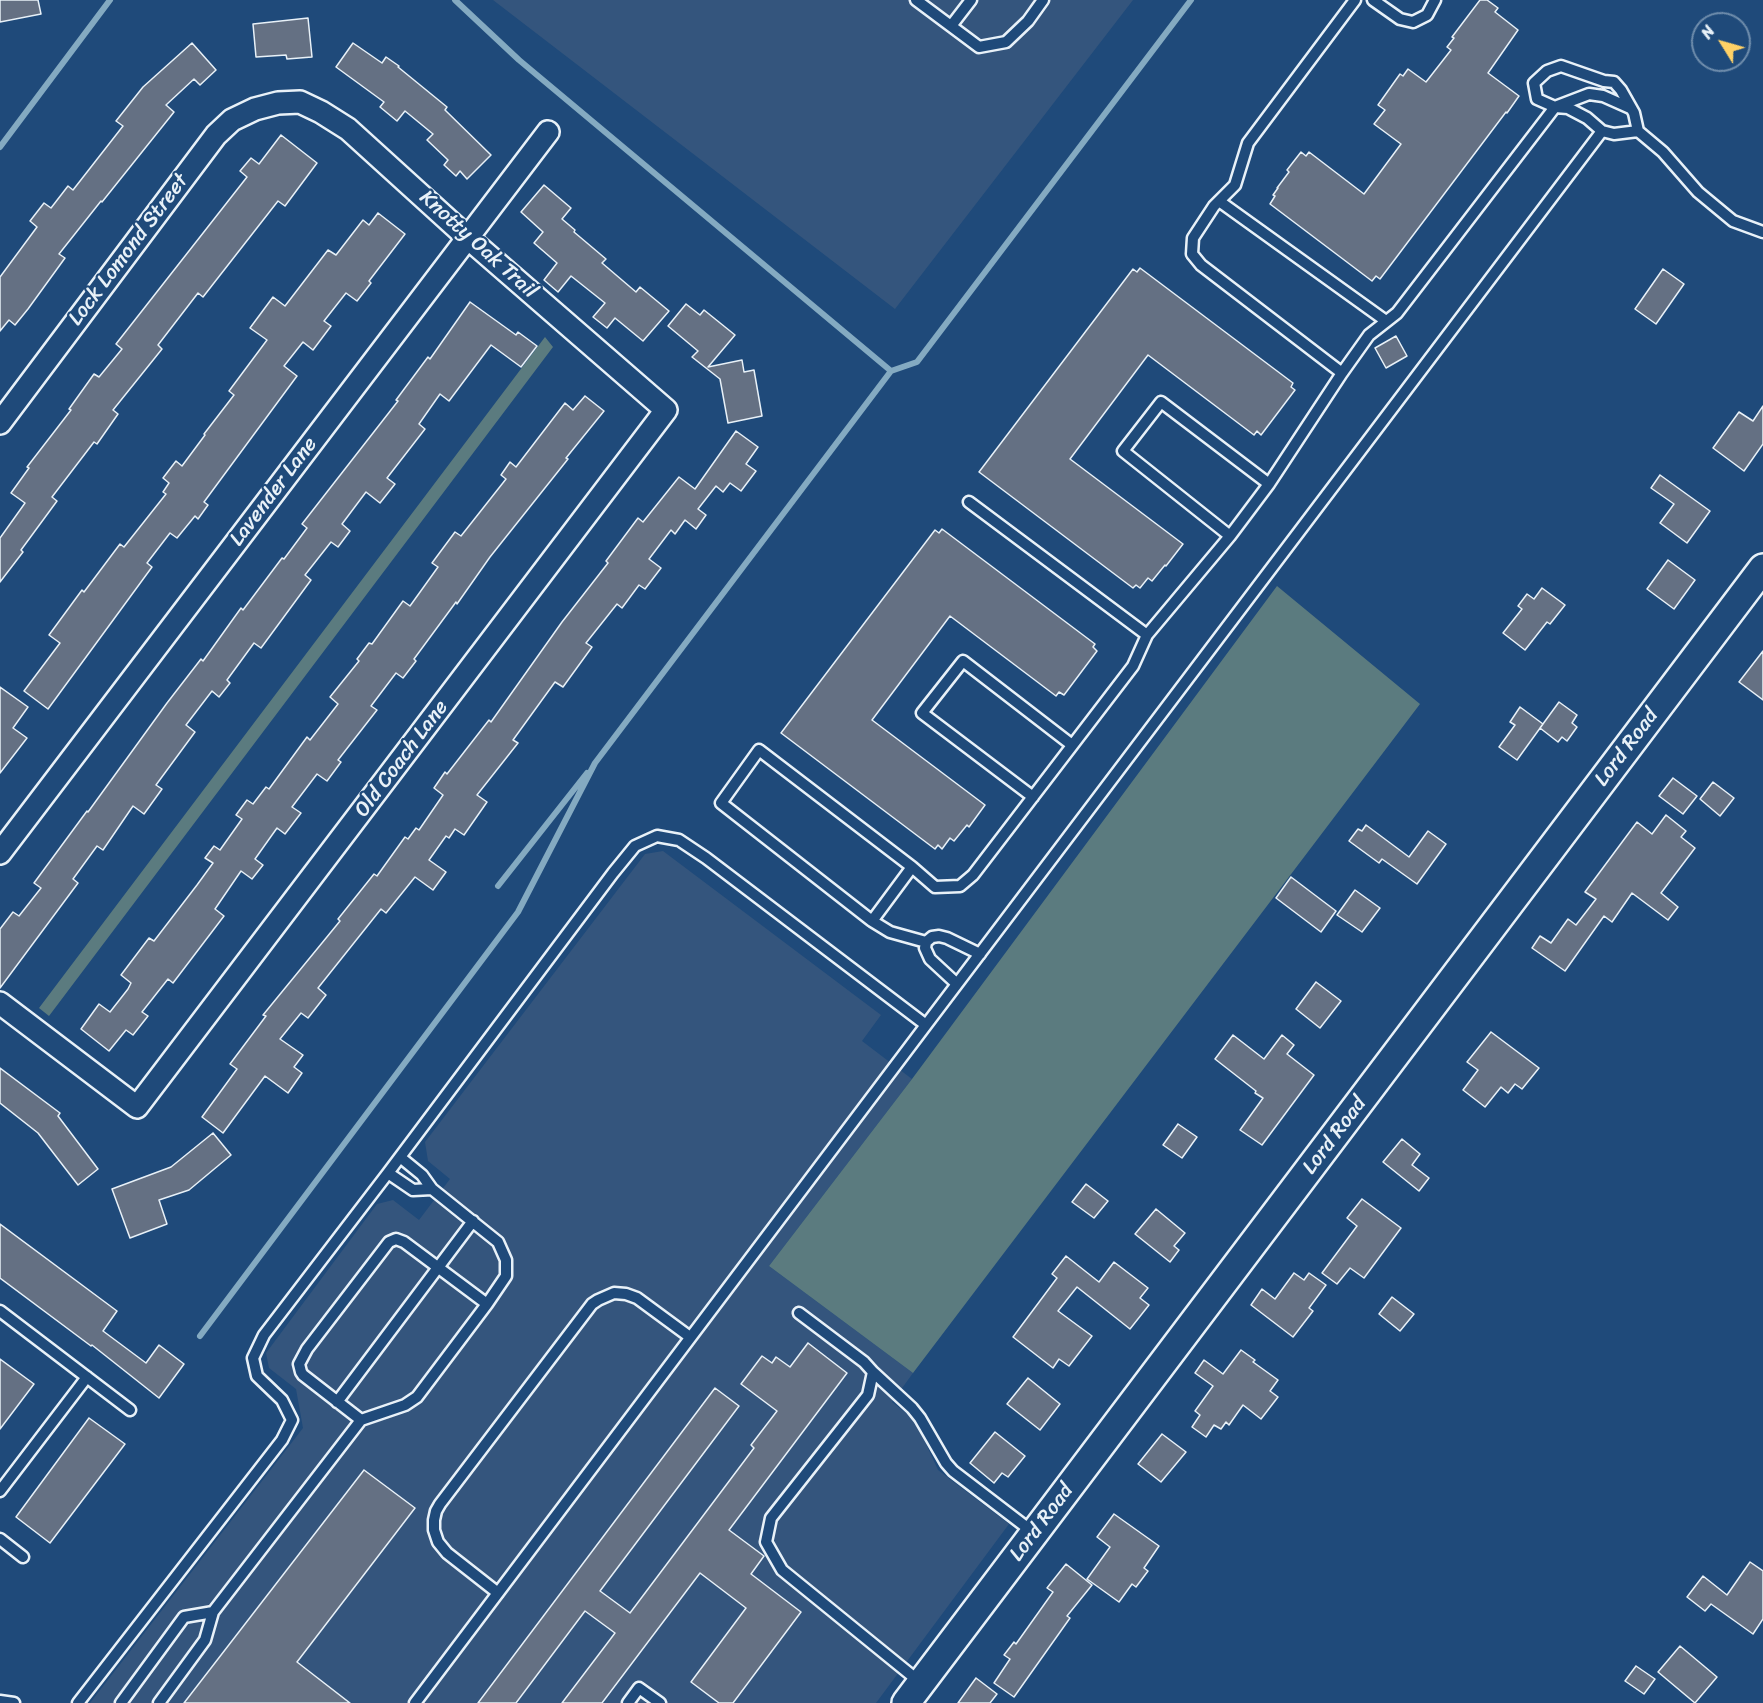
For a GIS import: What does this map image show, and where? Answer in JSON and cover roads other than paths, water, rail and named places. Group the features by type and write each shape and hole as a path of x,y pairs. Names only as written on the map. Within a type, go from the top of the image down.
{"street":[{"name":"Knotty Oak Trail","path":"278,103 300,102 348,129 468,238 666,410"},
{"name":"Lock Lomond Street","path":"0,423 216,135 232,120 255,109 278,103"},
{"name":"Lavender Lane","path":"0,853 548,132"},
{"name":"Old Coach Lane","path":"0,1003 137,1107 666,410"},
{"name":"Lord Road","path":"914,1693 1763,568"}],"lane":[{"path":"916,0 979,47 1006,42 1028,21 1043,0"},
{"path":"1342,373 1201,265 1191,254 1193,238 1214,206 1235,185 1248,143 1355,0"},
{"path":"1373,0 1400,19 1413,22 1427,15 1435,0"},
{"path":"951,26 966,2"},
{"path":"1638,131 1614,134 1602,131 1587,118 1568,108 1555,107 1537,99 1534,83 1547,71 1561,66 1604,81 1614,82 1634,112 1638,131 1663,152 1698,192 1733,221 1763,232"},
{"path":"1603,96 1604,81"},
{"path":"926,942 890,933 872,921 721,803 759,750 935,887 960,886 973,875 1133,666 1147,635 1230,536 1269,484 1369,335 1397,313 1555,107 1589,94 1603,96 1630,108"},
{"path":"415,1703 1602,131"},
{"path":"1219,201 1386,321"},
{"path":"1230,536 1122,452 1161,402 1269,484"},
{"path":"969,502 1147,635"},
{"path":"1033,797 921,713 963,661 1072,746"},
{"path":"78,1703 282,1440 292,1419 282,1400 257,1376 253,1358 264,1335 635,846 657,836 679,840 926,1025"},
{"path":"872,921 912,867"},
{"path":"957,984 930,959 925,948 926,942 932,937 939,936 980,954"},
{"path":"159,1703 205,1640 213,1612 361,1420 405,1404 417,1397 506,1276 506,1260 498,1242 432,1189 422,1175 400,1157"},
{"path":"388,1173 413,1190 432,1189"},
{"path":"337,1402 473,1221"},
{"path":"361,1420 301,1372 300,1360 389,1242 396,1239 404,1242 487,1304"},
{"path":"498,1593 447,1553 438,1542 434,1521 440,1504 598,1300 614,1293 637,1298 690,1337"},
{"path":"0,1311 130,1410"},
{"path":"799,1313 864,1362 912,1408 946,1463 954,1471 1034,1533"},
{"path":"873,1372 868,1395 771,1518 766,1542 782,1570 914,1693"},
{"path":"0,1491 87,1377"},
{"path":"0,1539 23,1557"},
{"path":"120,1703 184,1617 213,1612"},
{"path":"628,1703 639,1688 660,1703"},
{"path":"0,1701 14,1703"}],"waterway":[{"path":"0,147 110,0"},
{"path":"455,0 519,60 891,371 917,362 1191,0"},
{"path":"200,1336 518,912 595,763 891,371"},
{"path":"498,886 587,773"}]}
